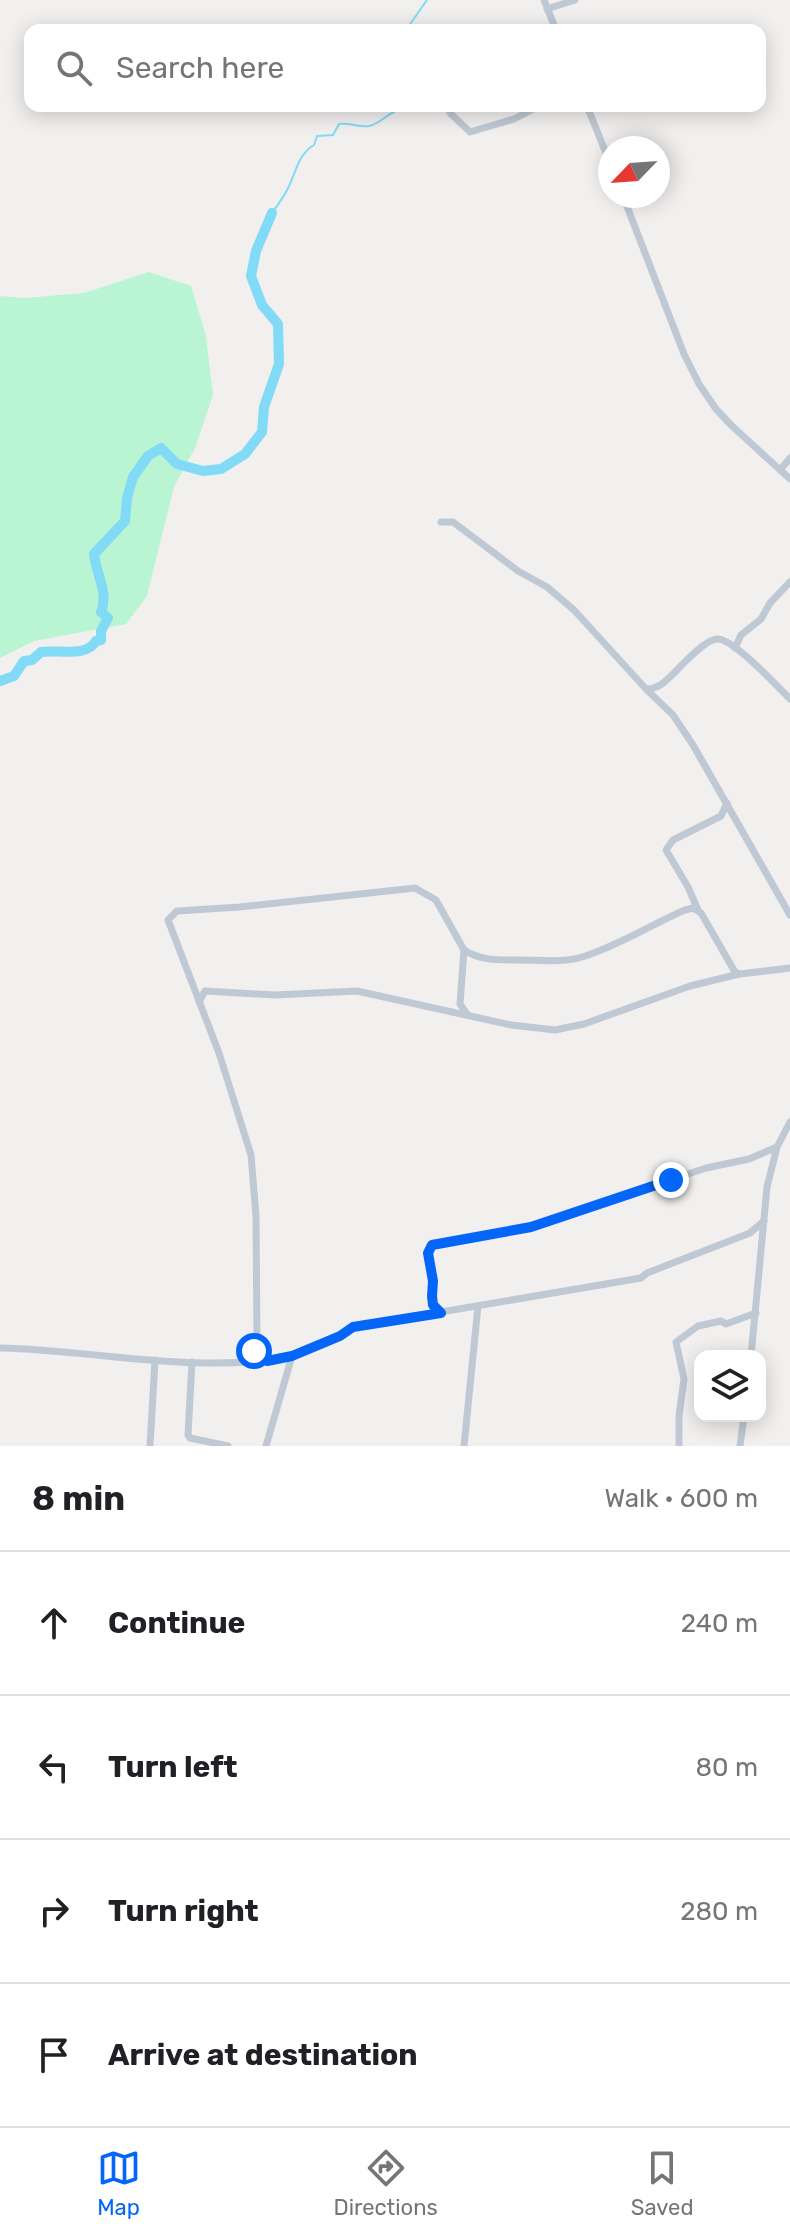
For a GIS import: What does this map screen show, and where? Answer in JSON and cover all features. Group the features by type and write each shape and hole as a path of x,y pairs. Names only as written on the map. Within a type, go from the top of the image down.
{"street":[{"path":"544,0 553,24"},
{"path":"547,9 575,0"},
{"path":"450,113 470,132 527,112"},
{"path":"589,112 599,136"},
{"path":"628,208 684,354 699,384 731,425 790,479"},
{"path":"780,470 790,458"},
{"path":"441,522 453,522 518,571 547,587 574,610 673,715 790,915"},
{"path":"646,689 661,685 711,641 741,635 761,619 770,603 790,582"},
{"path":"735,648 741,635"},
{"path":"724,639 790,699"},
{"path":"656,700 661,685"},
{"path":"721,816 727,803"},
{"path":"733,816 721,816 673,840 666,850 729,966 740,974"},
{"path":"267,1361 259,1353 257,1345 256,1216 251,1155 232,1090 168,920 177,911 415,888 436,900 464,950 460,1004 468,1015"},
{"path":"464,950 487,959 581,958 685,910 694,899"},
{"path":"685,910 698,910"},
{"path":"199,1004 199,998 205,991 275,995 357,991 530,1029 555,1030 584,1024 690,986 740,974 790,968"},
{"path":"752,1350 767,1187 777,1147 790,1122"},
{"path":"441,1313 433,1305 428,1253 432,1245 531,1227 706,1168 749,1159 777,1147"},
{"path":"0,1348 192,1362 267,1361 292,1356 340,1336 353,1327 641,1278 750,1233 764,1221"},
{"path":"464,1446 478,1306"},
{"path":"679,1446 684,1379 676,1342 698,1326 721,1321 726,1324 756,1313"},
{"path":"246,1363 257,1345"},
{"path":"266,1446 292,1356"},
{"path":"150,1446 155,1360"},
{"path":"192,1362 188,1435 200,1441 228,1446"},
{"path":"740,1446 743,1422"}],"green space":[{"path":"149,272 191,286 206,336 213,395 195,448 174,487 147,596 126,624 34,641 0,658 0,296 25,298 84,293"}],"waterway":[{"path":"410,24 427,0"},
{"path":"272,213 287,190 300,159 314,145 317,136 333,135 339,124 373,125 394,112"},
{"path":"0,681 14,676 24,661 32,660 41,652 79,651 101,640 101,631 108,618 101,612 104,598 94,554 125,521 133,477 148,456 161,448 177,464 203,471 221,469 245,454 262,432 264,407 279,364 278,324 262,305 251,276 256,251 272,213"}],"route":[{"path":"254,1351 257,1345 259,1353 267,1361 292,1356 340,1336 353,1327 441,1313 433,1305 428,1253 432,1245 531,1227 671,1180"}]}
